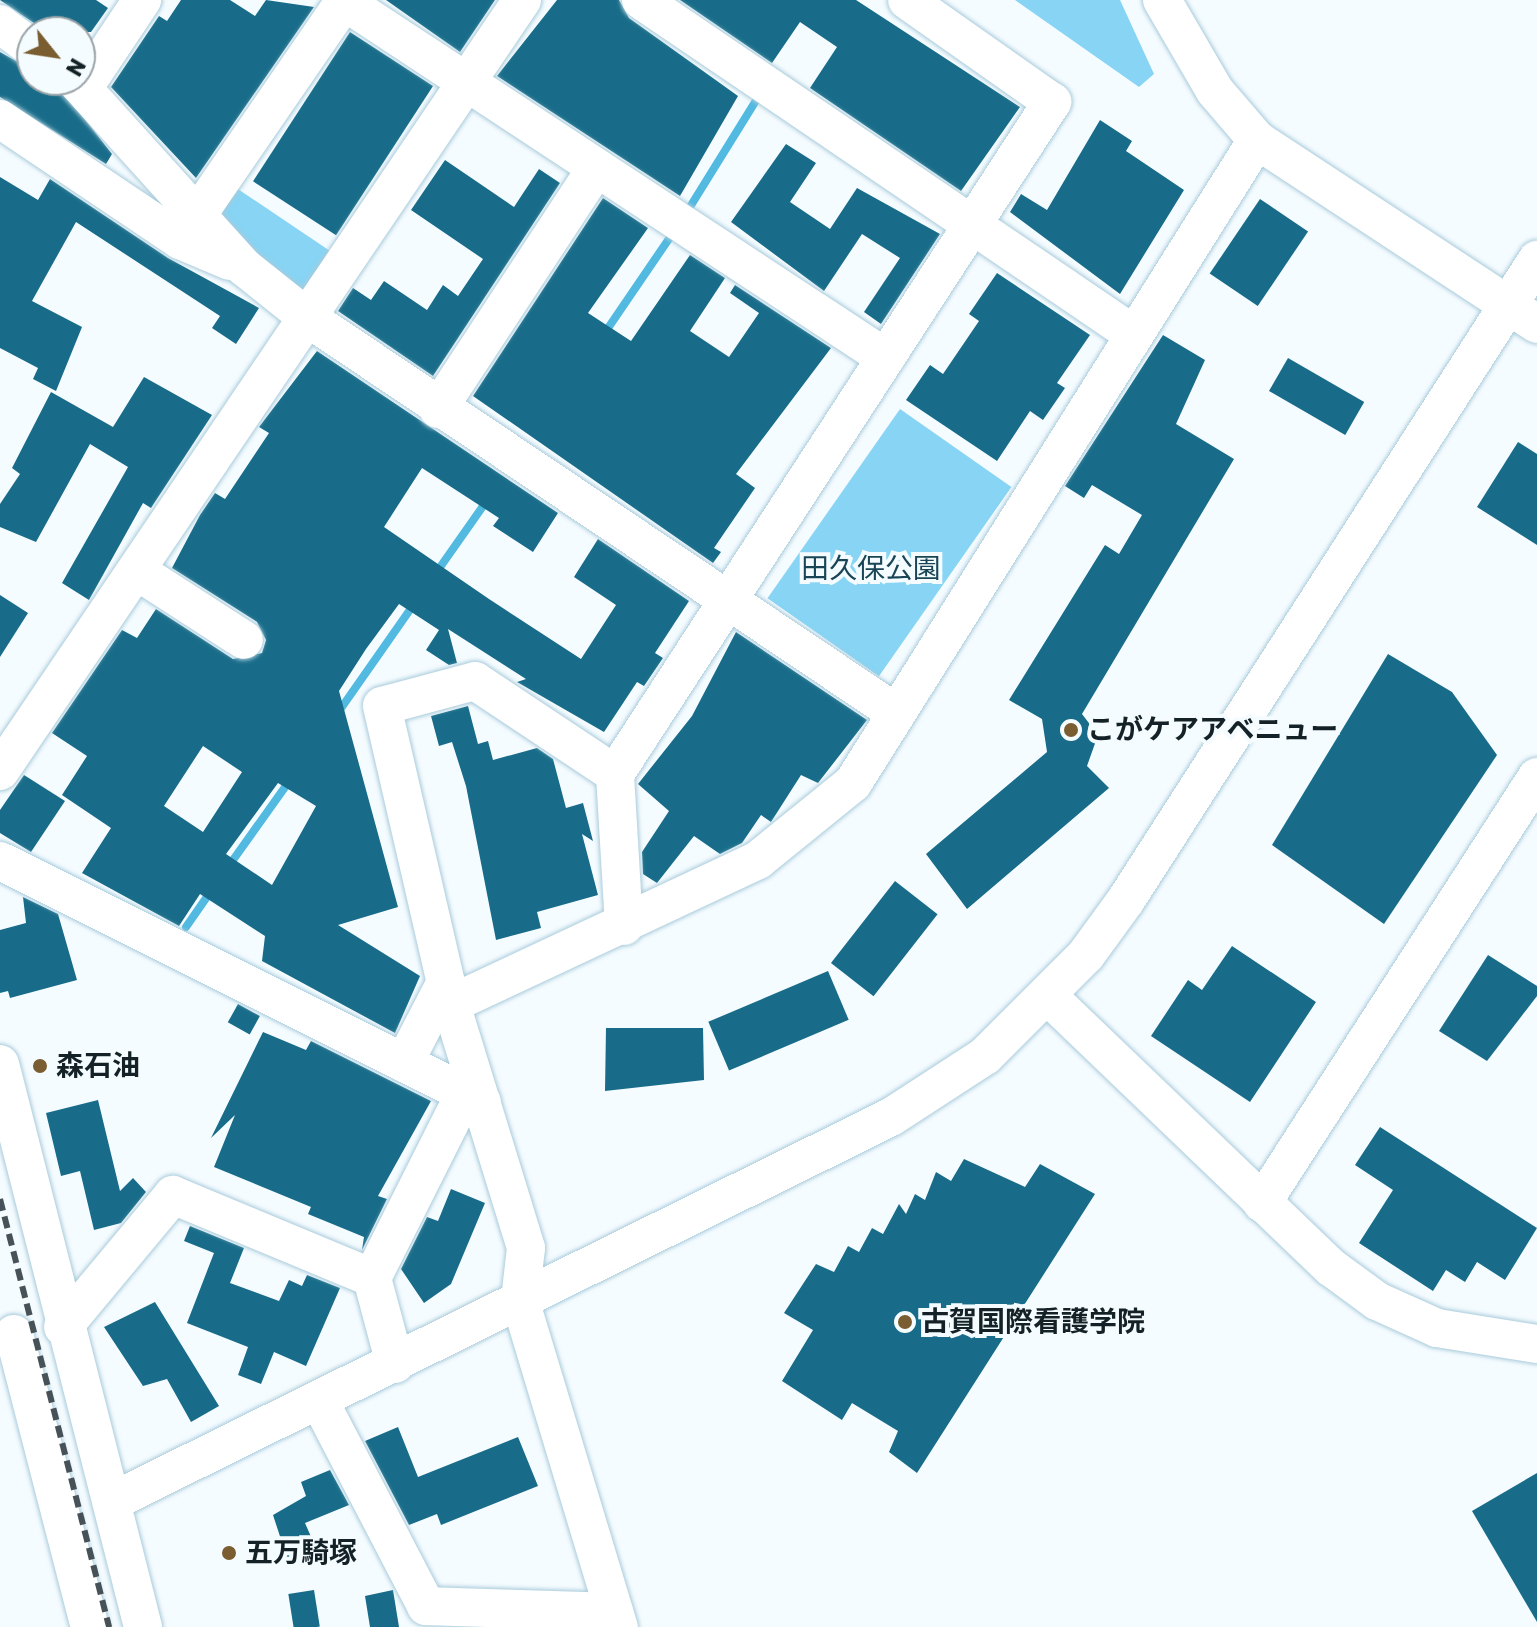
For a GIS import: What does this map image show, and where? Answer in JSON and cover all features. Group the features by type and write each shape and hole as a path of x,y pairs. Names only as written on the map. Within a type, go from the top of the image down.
{"street":[{"path":"96,61 142,0"},
{"path":"0,771 522,0"},
{"path":"641,0 1133,334"},
{"path":"624,926 615,774 1052,102 907,0"},
{"path":"1162,0 1215,91 1257,140 1523,315"},
{"path":"196,217 343,1 595,170 886,358"},
{"path":"90,96 244,267 308,318 438,409 729,599 896,713"},
{"path":"0,119 180,240 244,267"},
{"path":"404,1063 449,993 624,926 758,860 853,783 1257,140"},
{"path":"438,409 595,170"},
{"path":"115,1500 320,1402 891,1117 985,1056 1048,996 1126,900 1523,315 1537,260"},
{"path":"137,571 244,640"},
{"path":"320,1402 426,1606 616,1619 520,1300 526,1248 474,1097 382,706 475,681 615,774"},
{"path":"1262,1203 1537,777"},
{"path":"0,861 474,1097"},
{"path":"1048,996 1262,1203 1377,1301 1437,1328 1537,1344"},
{"path":"0,1064 63,1327 115,1500 143,1627"},
{"path":"395,1364 372,1278 474,1097"},
{"path":"63,1327 173,1195 372,1278"},
{"path":"14,1334 90,1627"}],"green space":[{"path":"1015,0 1120,0 1154,74 1139,87"},
{"path":"226,181 336,255 306,301 284,288 210,207"},
{"name":"田久保公園","path":"900,409 1011,487 879,676 768,598"}],"building":[{"path":"0,0 96,0 108,8 96,25 96,16 24,16"},
{"path":"181,0 230,0 255,16 266,0 314,7 196,178 111,87 159,16 167,21"},
{"path":"386,0 495,0 460,52"},
{"path":"557,0 619,0 629,18 738,96 680,196 497,76"},
{"path":"680,0 856,0 1020,107 961,191 810,88 837,47 800,22 772,63"},
{"path":"350,32 433,86 336,235 253,181"},
{"path":"0,52 16,61 16,96 67,96 112,154 106,164 0,97"},
{"path":"1100,120 1132,141 1126,151 1184,190 1120,294 1010,212 1021,194 1047,210"},
{"path":"786,144 816,163 790,202 830,229 857,188 940,234 881,324 864,312 900,258 862,234 824,291 731,222"},
{"path":"445,160 514,207 539,169 560,183 433,376 338,311 353,288 371,300 384,281 427,310 443,285 458,296 483,259 411,210"},
{"path":"0,177 38,200 50,179 168,258 259,308 236,344 212,328 220,316 76,222 32,301 82,327 56,391 33,379 38,368 0,348"},
{"path":"603,198 648,228 588,313 631,341 690,255 725,278 690,331 729,357 759,313 730,293 735,285 831,348 736,474 755,488 714,548 721,552 713,563 473,396"},
{"path":"1260,199 1308,231 1258,306 1210,274"},
{"path":"997,273 1090,335 1057,383 1065,388 1043,420 1030,411 997,461 906,400 930,365 943,374 979,321 969,314"},
{"path":"1163,335 1205,360 1176,424 1234,459 1082,714 1098,735 1087,766 1109,788 967,909 926,854 1047,752 1042,719 1009,700 1105,545 1119,554 1142,515 1092,485 1084,498 1065,486"},
{"path":"317,351 558,513 533,552 493,526 499,518 422,468 384,527 581,659 616,605 574,577 598,539 689,601 655,653 663,658 644,686 637,682 604,732 517,682 526,679 448,629 457,663 449,665 426,650 439,630 399,604 366,649 339,691 398,907 338,925 420,976 395,1033 262,961 265,936 200,894 179,926 82,873 111,828 62,795 87,756 52,733 122,630 137,638 156,609 233,659 262,653 266,640 257,622 172,568 215,493 225,499 269,433 259,427","holes":["203,746 242,772 203,832 164,806","278,783 316,806 272,885 226,854"]},
{"path":"1288,358 1364,402 1345,435 1269,391"},
{"path":"144,377 212,415 151,508 143,503 89,600 62,583 128,467 90,444 36,542 0,527 0,504 20,474 12,468 51,392 113,427"},
{"path":"1518,442 1537,454 1537,545 1477,507"},
{"path":"0,595 28,613 0,657"},
{"path":"736,632 867,720 818,783 801,775 771,822 761,815 742,843 720,854 694,836 657,883 643,874 642,852 669,811 638,784 692,716"},
{"path":"1388,654 1452,692 1497,755 1384,924 1272,845"},
{"path":"468,706 478,744 488,741 493,760 537,748 553,759 566,808 583,803 593,841 582,834 598,895 537,912 541,928 496,940 466,786 452,742 439,746 431,716"},
{"path":"24,775 65,801 31,852 0,833 0,810"},
{"path":"895,881 938,914 874,996 831,963"},
{"path":"23,897 58,914 77,980 10,998 8,991 0,993 0,930 26,923"},
{"path":"1232,946 1316,1002 1250,1102 1151,1036 1188,980 1202,990"},
{"path":"1488,955 1537,986 1537,996 1487,1061 1439,1031"},
{"path":"828,971 849,1020 729,1071 708,1022"},
{"path":"238,1004 260,1016 250,1034 228,1022"},
{"path":"606,1028 703,1028 704,1080 605,1091"},
{"path":"263,1032 306,1050 311,1041 431,1101 378,1196 387,1199 362,1250 364,1237 308,1214 311,1207 214,1167 235,1115 211,1138"},
{"path":"98,1100 120,1191 133,1178 146,1192 121,1223 94,1230 80,1171 61,1176 46,1113"},
{"path":"1380,1127 1537,1228 1505,1280 1477,1262 1465,1282 1446,1270 1433,1291 1359,1243 1393,1190 1355,1165"},
{"name":"古賀国際看護学院","path":"964,1159 1025,1187 1040,1164 1095,1194 917,1473 889,1452 898,1431 852,1403 842,1420 782,1381 813,1330 784,1313 816,1264 834,1272 848,1246 859,1252 872,1228 883,1234 899,1204 906,1214 915,1194 925,1200 936,1172 951,1181"},
{"path":"451,1189 485,1203 451,1284 424,1303 401,1269 427,1217 438,1221"},
{"path":"190,1226 244,1248 230,1283 279,1301 289,1280 302,1286 307,1275 340,1288 306,1366 274,1352 261,1384 238,1375 248,1347 187,1323 214,1253 184,1241"},
{"path":"155,1302 219,1406 191,1422 167,1379 143,1386 104,1327"},
{"path":"398,1427 418,1477 518,1437 538,1486 441,1525 437,1514 409,1525 365,1441"},
{"path":"330,1470 349,1505 305,1523 319,1555 290,1567 273,1515 306,1496 301,1482"},
{"path":"1537,1473 1537,1622 1472,1511"},
{"path":"314,1590 320,1627 294,1627 288,1594"},
{"path":"393,1590 399,1627 370,1627 365,1596"}],"waterway":[{"path":"685,215 760,94"},
{"path":"604,334 675,230"},
{"path":"436,573 488,499"},
{"path":"337,714 414,604"},
{"path":"228,867 290,780"},
{"path":"186,927 211,891"}],"railway":[{"path":"0,1199 109,1627"}],"place":[{"name":"こがケアアベニュー","path":"1071,730"},
{"name":"森石油","path":"40,1066"},
{"name":"古賀国際看護学院","path":"905,1322"},
{"name":"五万騎塚","path":"229,1553"}]}
